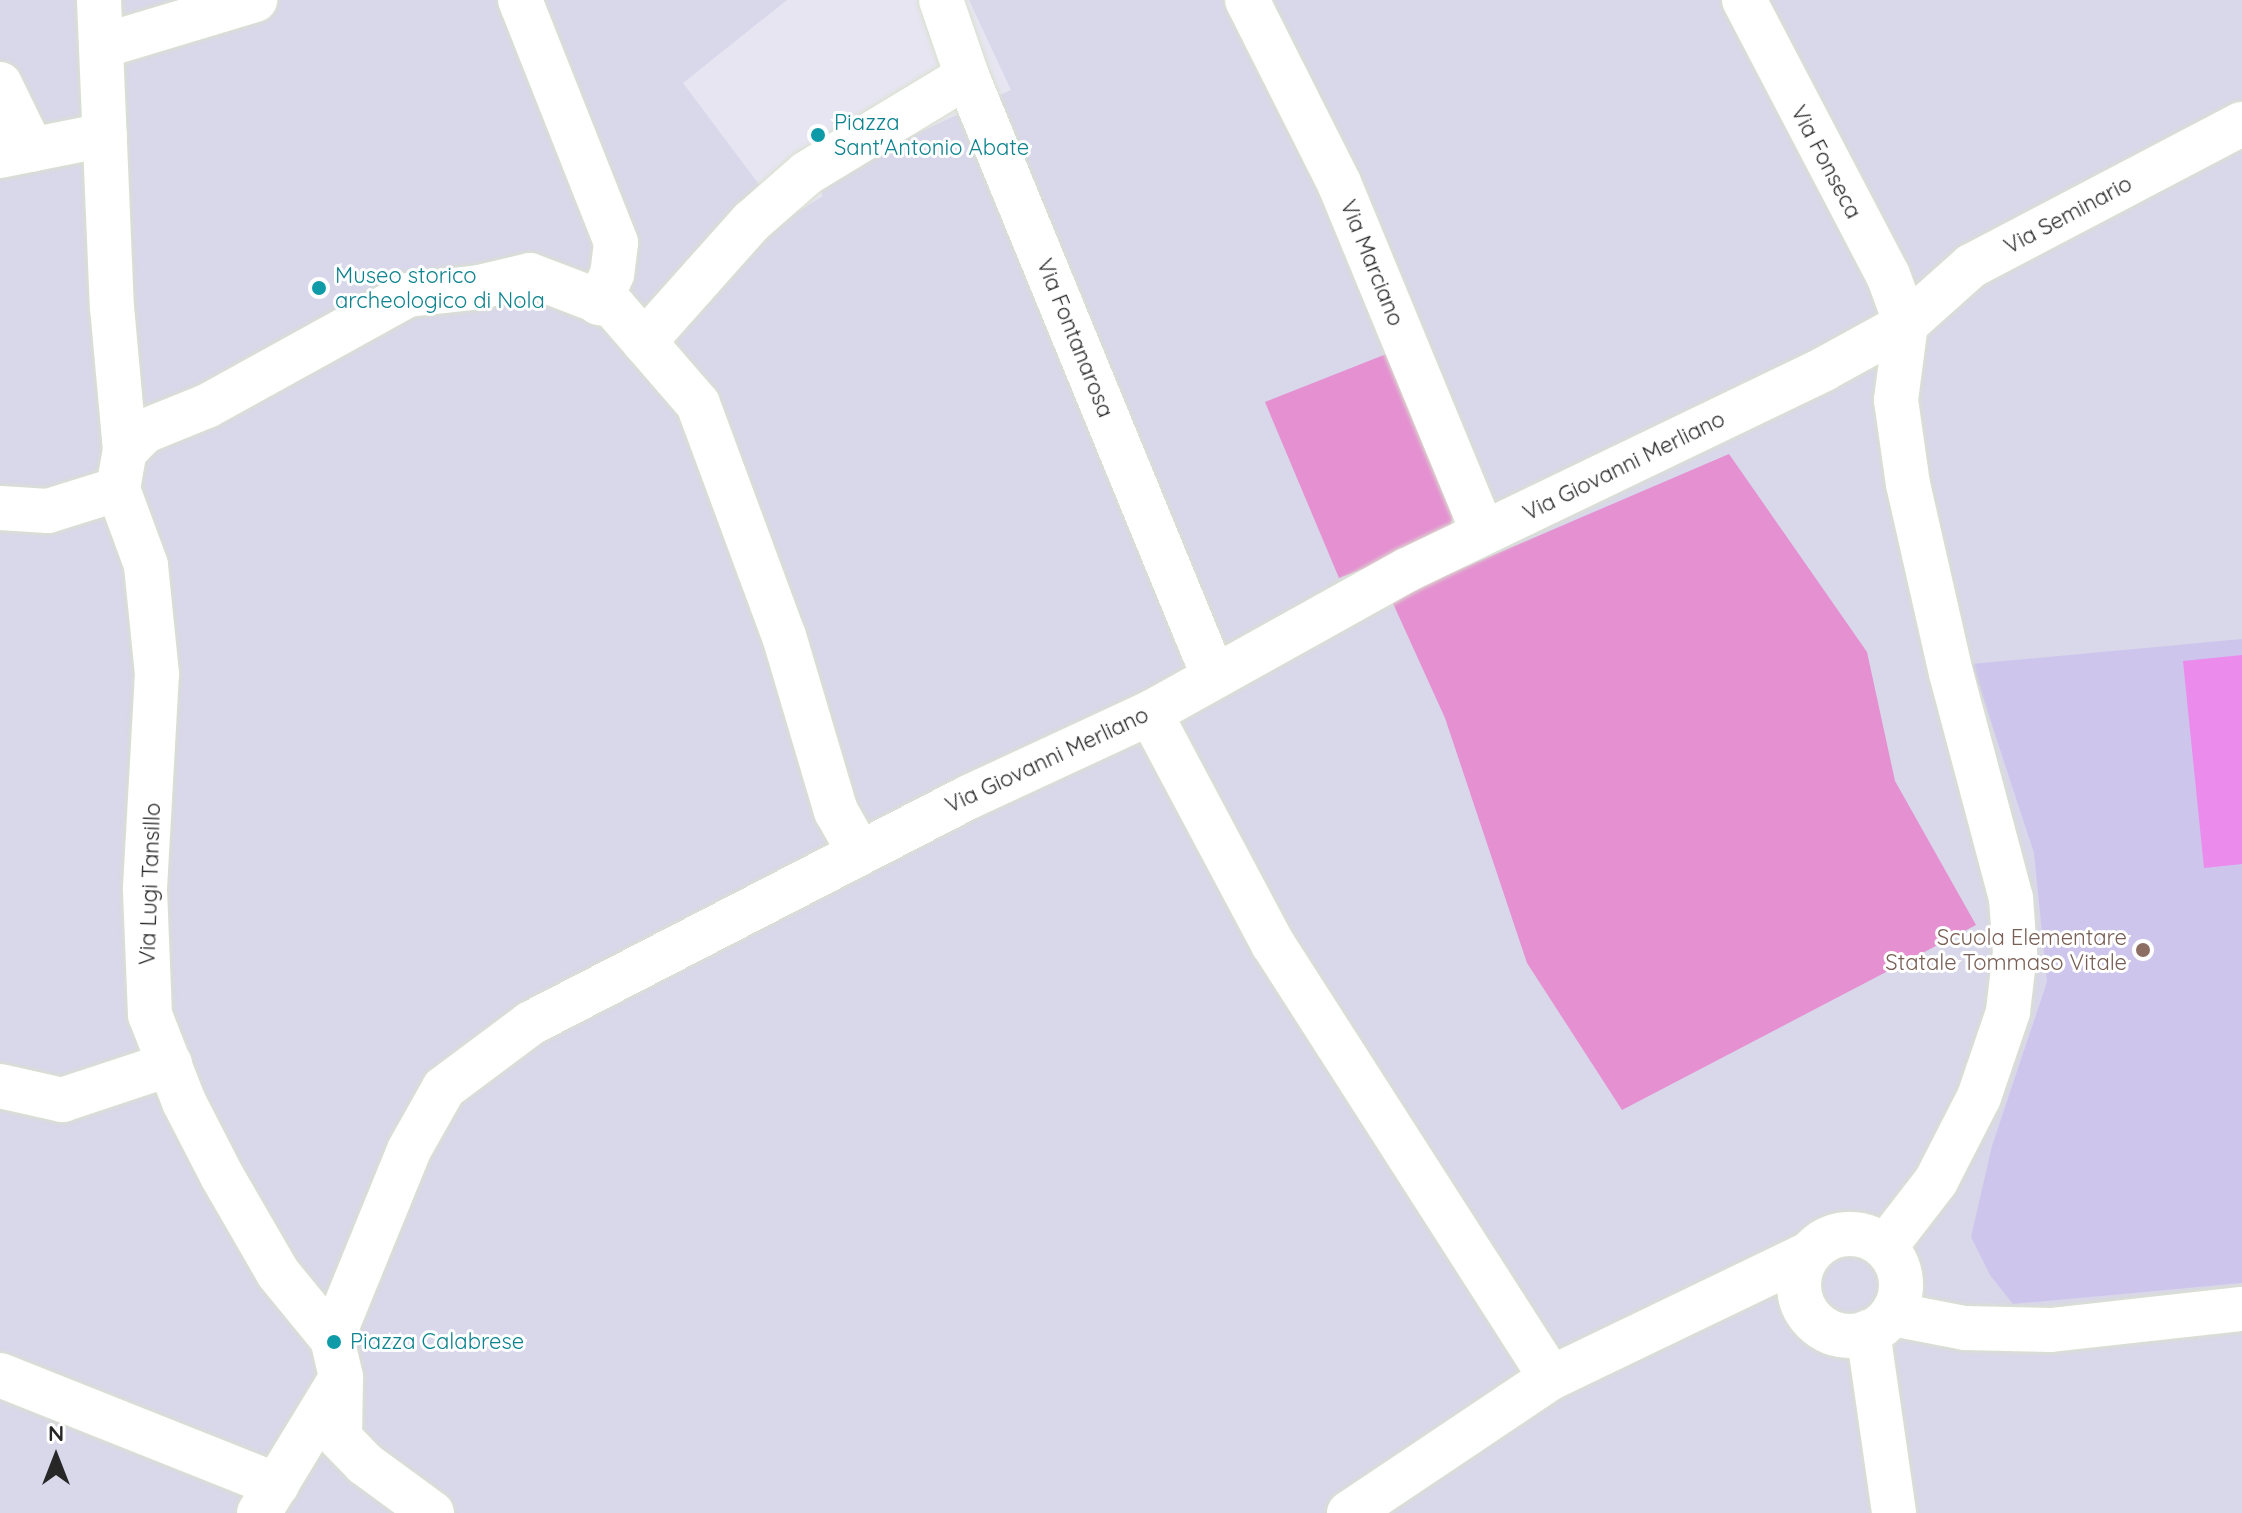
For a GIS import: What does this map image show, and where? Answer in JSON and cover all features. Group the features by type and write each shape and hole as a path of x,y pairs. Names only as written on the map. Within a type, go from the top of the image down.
{"street":[{"name":"Via Lugi Tansillo","path":"99,0 121,470 146,565 157,674 145,959 150,1015 184,1102 278,1273 336,1358"},
{"path":"102,46 255,0"},
{"path":"520,0 616,243 612,274 599,303"},
{"name":"Via Fontanarosa","path":"941,0 967,76 1213,675"},
{"name":"Via Marciano","path":"1247,0 1339,183 1483,533"},
{"name":"Via Fonseca","path":"1744,0 1888,275 1906,324"},
{"path":"644,342 751,222 807,173 967,76"},
{"path":"0,84 16,153 105,135"},
{"name":"Via Seminario","path":"1906,324 1971,266 2242,124"},
{"path":"0,508 48,511 121,470 145,431 207,406 408,295 480,287 530,275 614,307 698,404 784,636 836,811 859,852"},
{"path":"1885,1247 1936,1181 1979,1097 2008,1012 2015,952 2011,898 1951,673 1908,484 1896,400 1906,324"},
{"name":"Via Giovanni Merliano","path":"336,1358 409,1150 444,1088 531,1023 859,852 1150,713 1213,675 1483,533 1796,383 1906,324"},
{"path":"1150,713 1273,944 1551,1378"},
{"path":"0,1086 62,1100 170,1064"},
{"path":"1349,1513 1551,1378 1809,1254 1840,1234 1871,1238 1885,1247 1900,1274 1901,1290 1880,1323 1894,1513"},
{"path":"1809,1254 1798,1285 1809,1316 1836,1334 1880,1323 2051,1330 2242,1309"},
{"path":"0,1375 268,1499 336,1358"},
{"path":"336,1358 340,1438 365,1464 432,1513"}],"shaded area":[{"name":"Piazza Sant'Antonio Abate","path":"787,0 969,0 1011,90 816,180 823,196 794,214 784,205 778,210 683,83"},
{"path":"1394,351 1456,499 1449,536 1339,578 1265,402"},
{"path":"1729,454 1867,652 1895,781 1976,925 1622,1110 1527,963 1445,718 1391,599"},
{"name":"Scuola Elementare Statale Tommaso Vitale","path":"2242,639 2242,1283 2013,1304 1990,1275 1971,1237 1992,1146 2047,982 2034,853 1972,664"},
{"path":"2242,655 2242,864 2204,868 2183,661"}],"place":[{"name":"Piazza Sant'Antonio Abate","path":"818,135"},
{"name":"Museo storico archeologico di Nola","path":"319,288"},
{"name":"Scuola Elementare Statale Tommaso Vitale","path":"2143,950"},
{"name":"Piazza Calabrese","path":"334,1342"}]}
